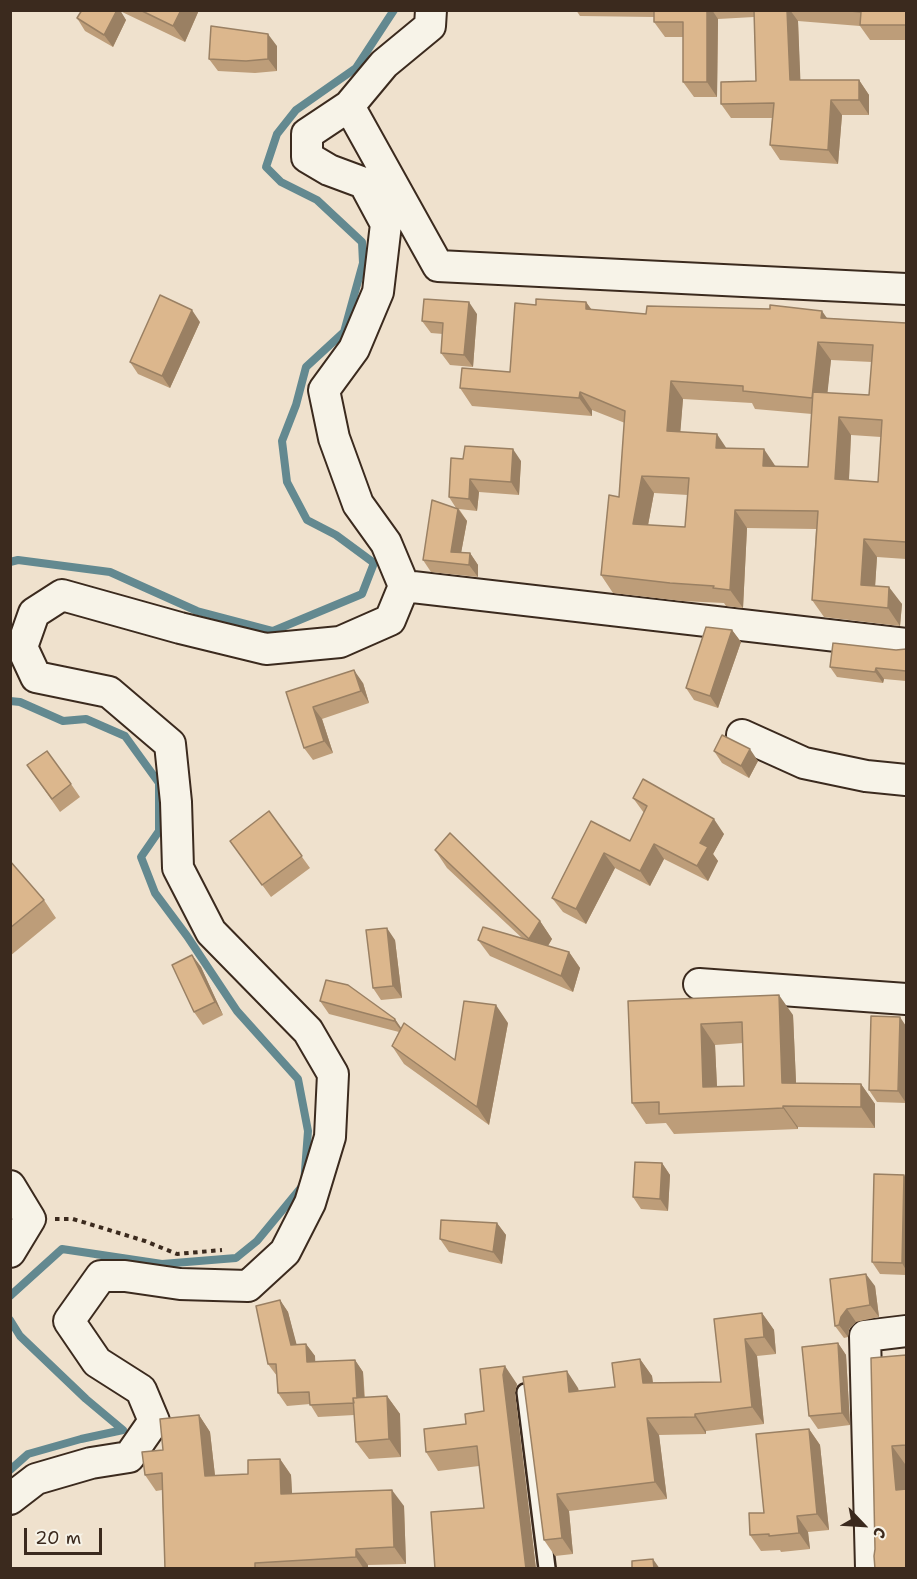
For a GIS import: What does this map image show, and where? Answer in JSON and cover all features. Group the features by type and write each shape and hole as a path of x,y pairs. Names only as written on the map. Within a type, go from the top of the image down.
{"street":[{"path":"10,1499 36,1479 91,1463 129,1457 153,1421 141,1390 97,1362 69,1321 101,1276 125,1276 180,1284 248,1286 285,1252 310,1203 330,1137 333,1074 308,1031 211,932 178,868 176,802 170,744 109,692 36,677 22,647 34,613 62,595 266,649 340,642 390,620 404,586 386,543 358,504 334,438 324,390 354,349 378,291 386,224 364,183 329,170 307,157 307,134 349,106 384,64 430,26 431,10"},
{"path":"349,106 438,266 906,289"},
{"path":"404,586 906,644"},
{"path":"742,735 804,763 866,776 906,780"},
{"path":"699,984 906,999"},
{"path":"10,1186 30,1219 10,1252"},
{"path":"871,1569 865,1336 906,1331"}],"lane":[{"path":"525,1392 547,1569"}],"path":[{"path":"30,1219 73,1219 145,1241 177,1254 222,1250"}],"building":[{"path":"82,10 117,10 104,35 77,18"},
{"path":"140,10 181,10 173,26"},
{"path":"654,10 707,10 707,82 683,82 683,22 654,22"},
{"path":"754,10 787,10 790,80 859,80 859,100 831,100 828,150 770,145 774,103 721,104 721,82 756,81"},
{"path":"839,10 906,10 906,25 860,25 861,12"},
{"path":"211,26 268,34 268,59 246,61 209,59"},
{"path":"160,295 192,310 162,376 130,362"},
{"path":"424,299 469,302 464,355 441,353 443,323 422,321"},
{"path":"536,299 586,302 586,309 646,314 647,306 770,309 770,305 822,311 821,318 906,323 906,542 864,539 861,585 889,587 888,608 812,600 818,511 735,510 730,590 713,588 714,586 601,575 609,495 619,497 625,411 580,392 579,398 460,388 462,368 510,372 515,303 536,305","holes":["818,342 873,345 869,395 813,392 808,467 763,466 764,449 716,448 717,434 667,431 671,381 743,386 743,391 812,398","839,417 882,420 878,482 835,479","642,476 689,478 685,527 633,524"]},
{"path":"465,446 513,449 511,482 470,479 469,499 449,497 451,458 463,459"},
{"path":"432,500 458,509 451,552 470,553 469,565 423,560"},
{"path":"706,627 732,630 710,696 686,688"},
{"path":"833,643 896,650 906,649 906,671 876,668 875,672 830,667"},
{"path":"354,670 361,691 313,707 324,741 304,748 286,692"},
{"path":"722,735 750,749 741,766 714,751"},
{"path":"47,751 71,784 52,799 27,765"},
{"path":"643,779 714,819 700,843 708,847 697,866 654,844 640,871 604,853 576,909 552,898 591,821 630,841 647,806 633,798"},
{"path":"269,811 302,856 262,885 230,841"},
{"path":"450,833 540,921 529,939 435,850"},
{"path":"10,861 44,900 10,928"},
{"path":"483,927 569,952 561,976 478,940"},
{"path":"387,928 393,986 373,988 366,930"},
{"path":"192,955 215,1002 194,1012 172,965"},
{"path":"326,980 348,985 395,1019 394,1021 320,1001"},
{"path":"779,995 782,1083 861,1084 861,1107 783,1106 783,1108 659,1114 659,1102 632,1103 628,1001","holes":["742,1022 744,1086 703,1087 701,1024"]},
{"path":"464,1001 496,1005 477,1107 392,1046 404,1023 455,1060"},
{"path":"871,1016 900,1017 898,1091 869,1090"},
{"path":"635,1162 662,1163 660,1199 633,1197"},
{"path":"874,1174 904,1175 902,1263 872,1262"},
{"path":"441,1220 497,1223 493,1252 440,1239"},
{"path":"866,1274 870,1305 847,1309 839,1325 835,1326 830,1279"},
{"path":"280,1300 291,1345 306,1344 307,1362 355,1360 357,1398 353,1398 354,1403 310,1405 309,1392 278,1393 276,1364 268,1364 256,1306"},
{"path":"762,1313 764,1337 745,1339 752,1407 695,1414 695,1417 647,1418 655,1482 557,1494 562,1538 544,1540 523,1377 567,1371 569,1392 615,1387 612,1363 640,1359 643,1383 721,1382 714,1319"},
{"path":"838,1343 842,1413 809,1416 802,1347"},
{"path":"906,1355 906,1445 892,1446 896,1490 906,1489 906,1569 875,1569 871,1358"},
{"path":"505,1366 503,1375 526,1569 435,1569 431,1512 484,1508 477,1446 426,1452 424,1429 466,1424 465,1414 484,1411 480,1369"},
{"path":"387,1396 389,1439 356,1442 353,1398"},
{"path":"199,1415 205,1476 248,1474 248,1460 280,1459 281,1494 392,1490 394,1547 356,1549 356,1557 255,1563 255,1569 165,1569 162,1473 145,1475 142,1452 163,1450 160,1419"},
{"path":"809,1429 817,1514 797,1516 799,1533 750,1535 749,1513 764,1513 756,1434"},
{"path":"653,1559 654,1569 632,1569 632,1561"}],"waterway":[{"path":"10,562 18,560 110,572 197,611 273,631 362,594 374,563 336,535 307,520 287,482 282,441 296,405 306,367 344,332 363,263 362,242 317,200 281,182 266,167 277,134 296,110 356,68 394,10"},
{"path":"10,701 20,702 63,721 86,719 125,736 159,783 159,831 141,857 155,893 237,1011 298,1079 308,1131 304,1184 257,1241 236,1258 162,1264 62,1249 10,1296"},
{"path":"10,1320 20,1336 86,1399 123,1430 28,1454 10,1470"}]}
